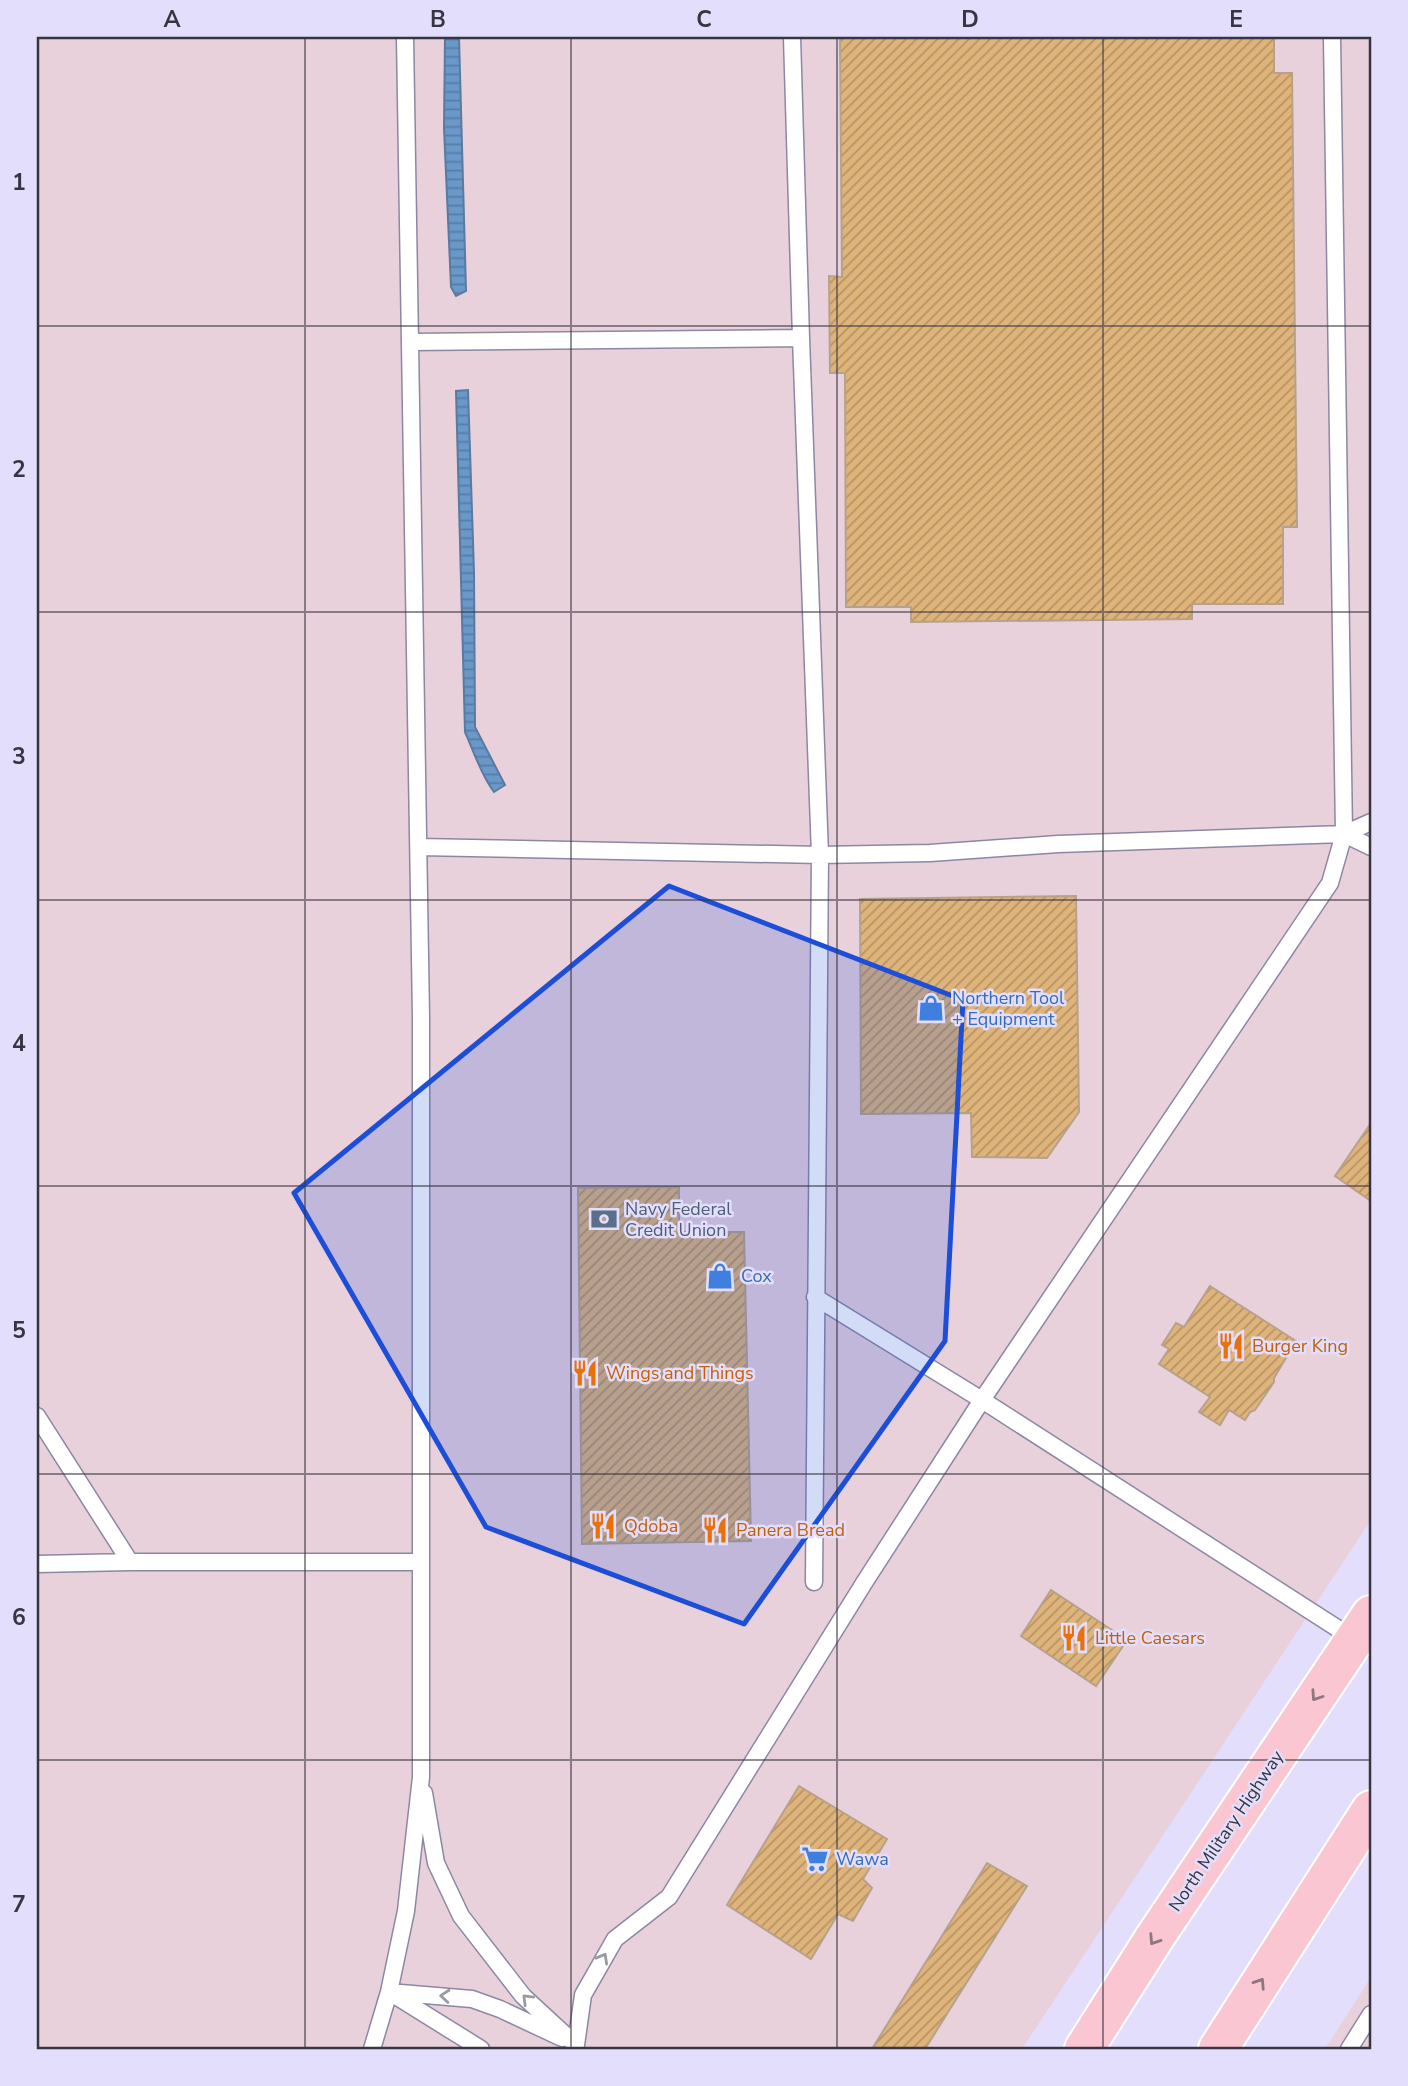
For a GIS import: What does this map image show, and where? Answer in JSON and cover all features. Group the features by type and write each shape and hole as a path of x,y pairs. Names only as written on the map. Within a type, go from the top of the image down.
{"main road":[{"name":"North Military Highway","path":"1084,2049 1155,1937 1363,1627"},
{"path":"1227,2046 1371,1810"}],"lane":[{"path":"372,2049 389,1992 406,1911 421,1777 419,847 405,37"},
{"path":"792,37 820,855 814,1583"},
{"path":"580,2047 583,1995 615,1939 669,1897 864,1583 982,1400 1330,883 1344,834 1332,37"},
{"path":"411,342 801,338"},
{"path":"419,847 820,855 930,853 1058,844 1344,834 1371,822"},
{"path":"1344,834 1371,847"},
{"path":"815,1297 1363,1627"},
{"path":"37,1416 130,1562"},
{"path":"37,1564 420,1562"},
{"path":"421,1777 436,1863 461,1916 523,1996 580,2047"},
{"path":"389,1992 472,1999 500,2009 580,2047"},
{"path":"389,1992 481,2049"},
{"path":"1349,2049 1371,2014"}],"highlighted area":[{"path":"669,886 963,1000 945,1341 744,1624 486,1527 294,1193"}],"shaded area":[{"path":"37,37 1371,37 1371,1520 1022,2049 37,2049"},
{"path":"1371,1977 1371,2049 1325,2049"}],"water":[{"path":"445,37 459,37 466,291 456,296 451,287 444,128"},
{"path":"468,390 474,572 475,727 505,785 494,792 481,771 465,732 456,391"}],"building":[{"path":"840,37 1274,37 1274,73 1292,73 1297,527 1283,527 1283,604 1192,604 1192,619 911,622 911,607 846,607 845,373 830,373 829,276 842,277"},
{"path":"1076,896 1079,1112 1047,1158 972,1157 971,1113 861,1114 860,899"},
{"path":"1371,1123 1371,1201 1335,1176"},
{"path":"679,1187 679,1232 744,1232 751,1541 582,1544 578,1188"},
{"path":"1210,1286 1296,1341 1255,1410 1250,1412 1245,1420 1229,1410 1220,1425 1199,1412 1210,1397 1159,1364 1169,1349 1162,1345 1176,1323 1184,1327"},
{"name":"Little Caesars","path":"1051,1590 1127,1640 1096,1686 1021,1636"},
{"name":"Wawa","path":"799,1786 887,1839 863,1879 872,1888 853,1921 838,1914 811,1959 727,1905"},
{"path":"987,1863 1027,1886 925,2049 872,2049"}],"place":[{"name":"Northern Tool + Equipment","path":"931,1008"},
{"name":"Navy Federal Credit Union","path":"604,1219"},
{"name":"Cox","path":"720,1276"},
{"name":"Burger King","path":"1231,1346"},
{"name":"Wings and Things","path":"585,1373"},
{"name":"Qdoba","path":"603,1526"},
{"name":"Panera Bread","path":"715,1530"},
{"name":"Little Caesars","path":"1074,1638"},
{"name":"Wawa","path":"815,1859"}]}
